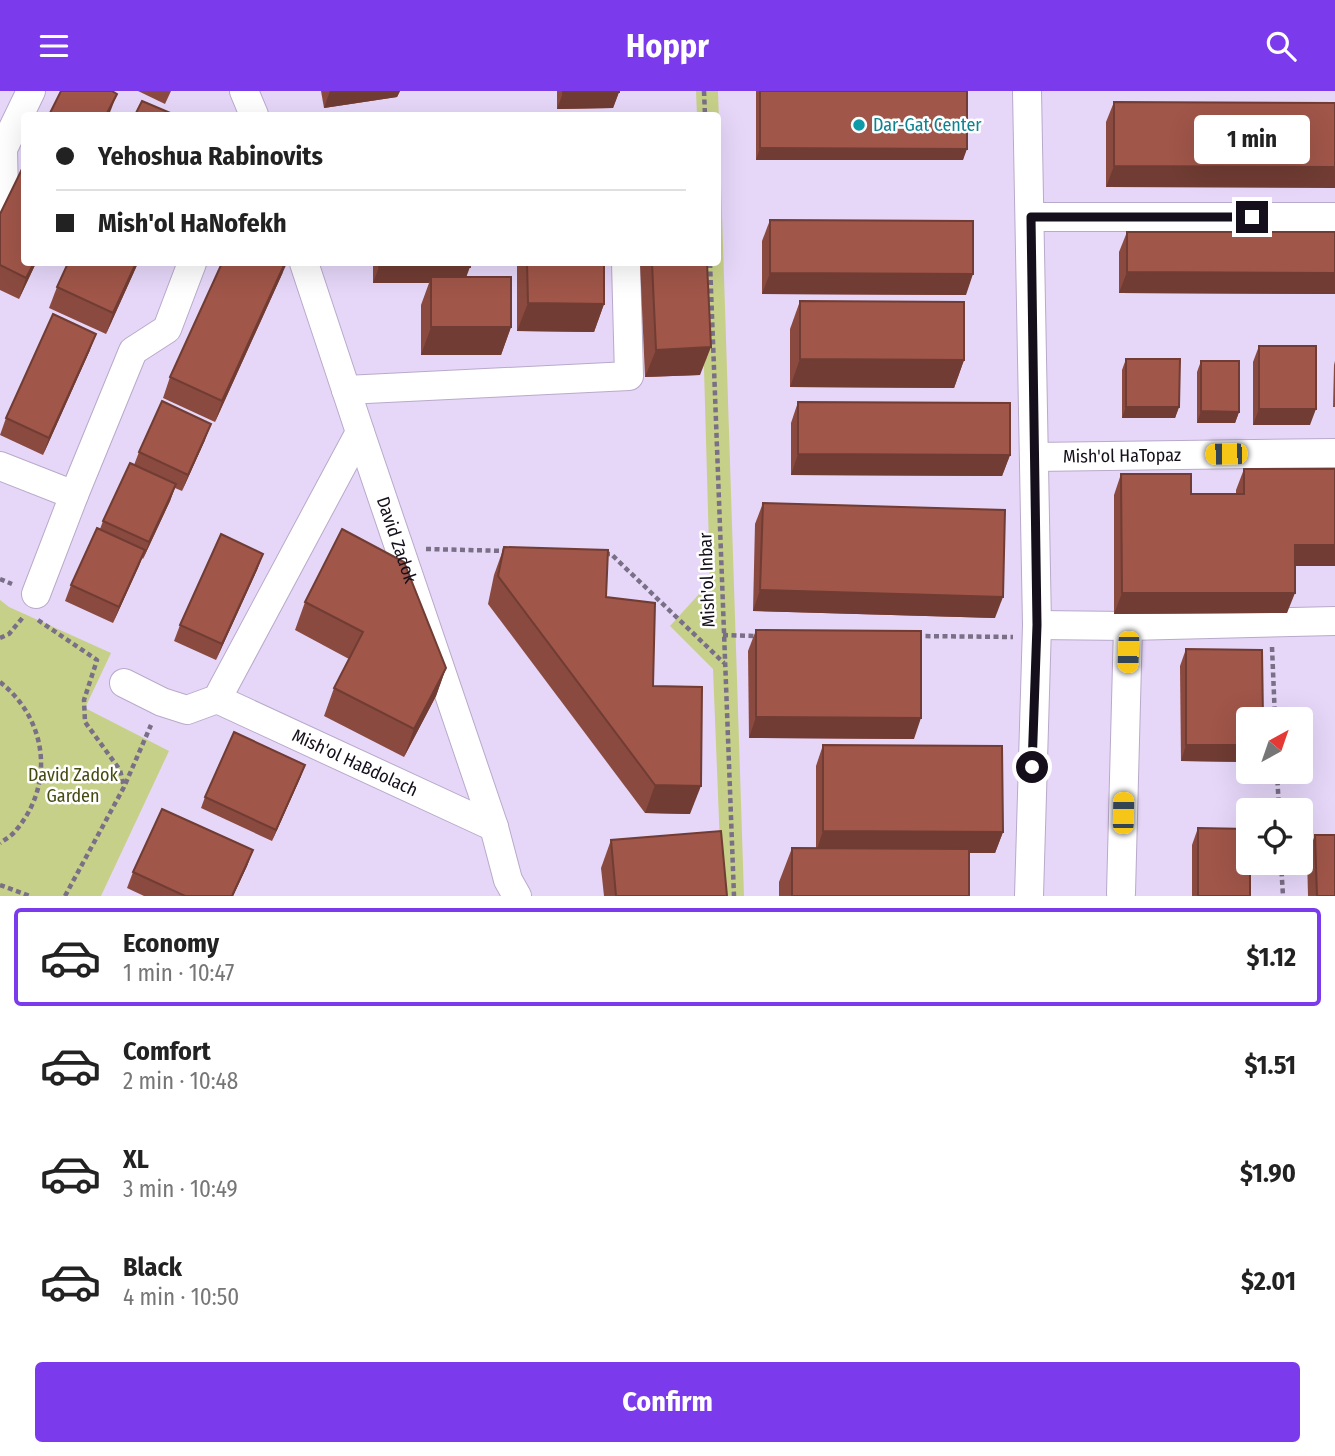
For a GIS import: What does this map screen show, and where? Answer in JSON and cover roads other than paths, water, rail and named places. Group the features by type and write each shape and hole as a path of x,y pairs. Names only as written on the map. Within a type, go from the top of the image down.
{"street":[{"path":"21,112 31,91"},
{"path":"244,91 253,112"},
{"path":"1027,91 1036,631 1029,896"},
{"path":"0,201 4,195 4,149 21,112"},
{"path":"1031,217 1335,218"},
{"path":"36,607 74,495 133,351 167,329 191,266"},
{"name":"David Zadok","path":"305,266 494,827 508,880 517,896"},
{"path":"346,390 629,376 626,266"},
{"path":"124,684 162,702 187,710 217,699 360,432"},
{"name":"Mish'ol HaTopaz","path":"1034,457 1335,453"},
{"path":"0,466 74,495"},
{"path":"1036,631 1335,621"},
{"path":"1121,893 1128,626"},
{"name":"Mish'ol HaBdolach","path":"217,699 494,827"}],"place":[{"name":"Dar-Gat Center","path":"859,125"}],"park label":[{"name":"David Zadok Garden","path":"73,786"}]}
